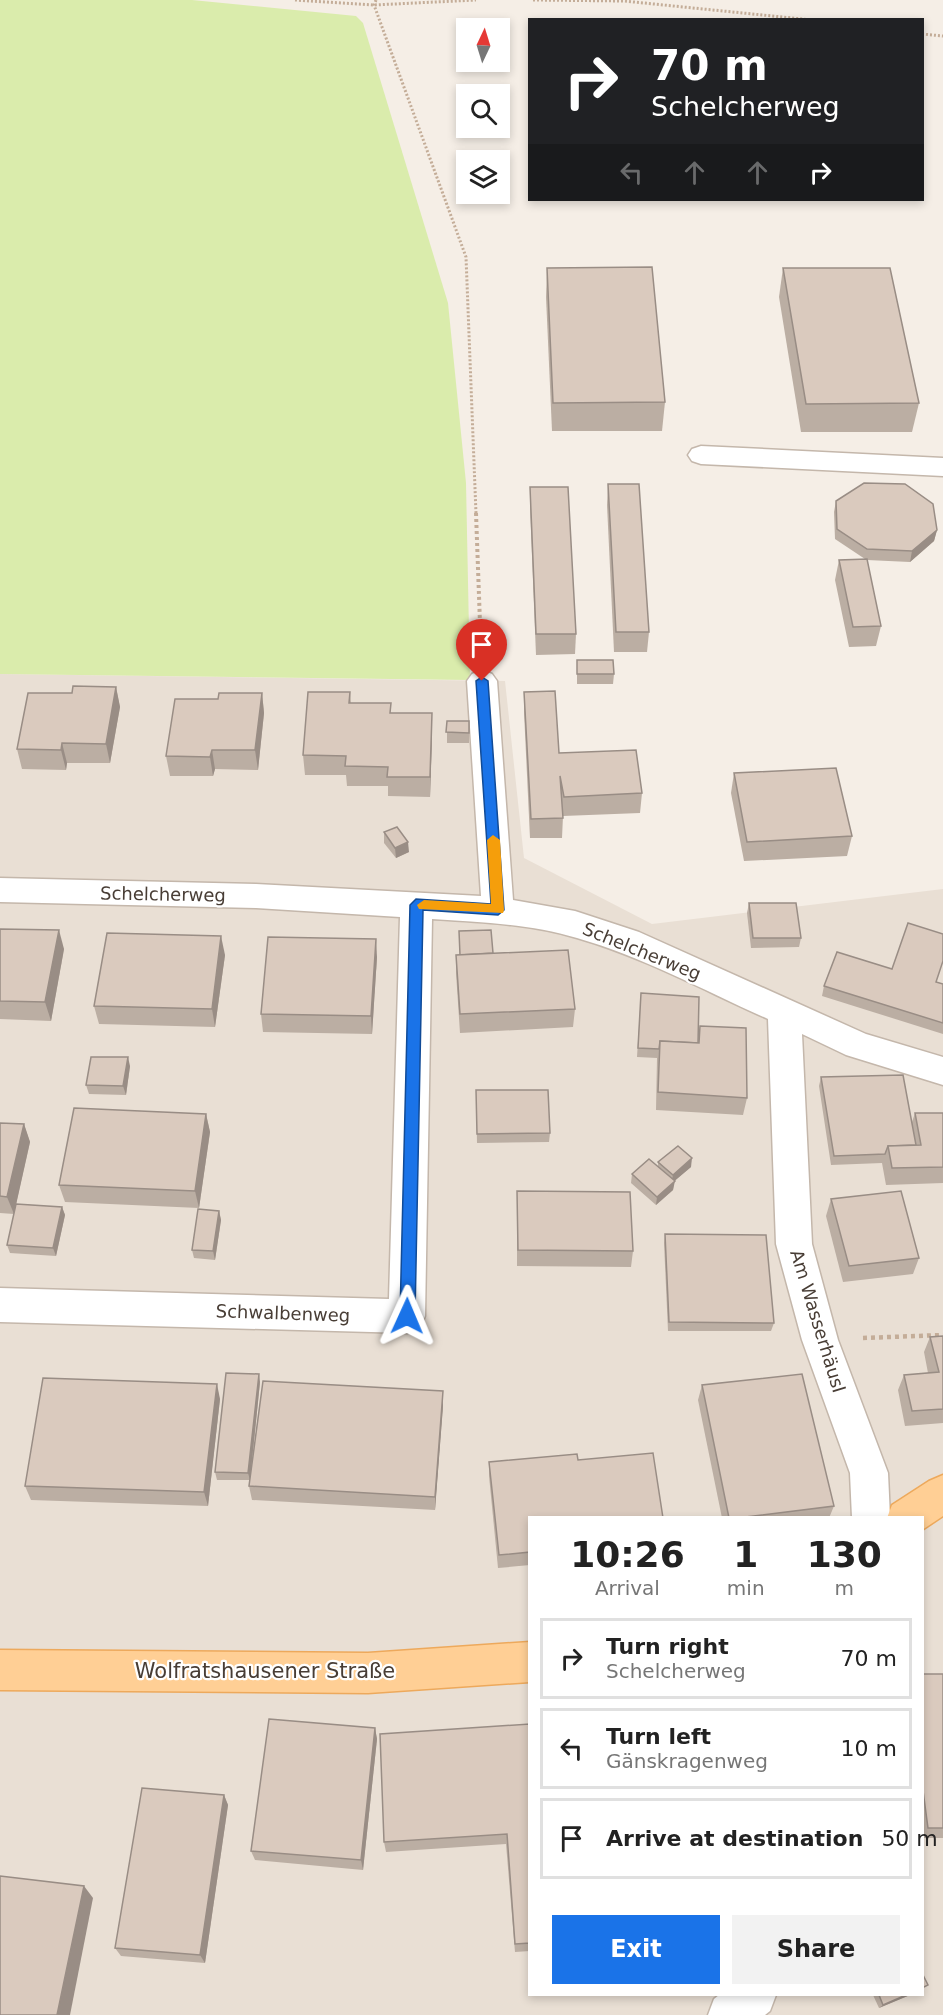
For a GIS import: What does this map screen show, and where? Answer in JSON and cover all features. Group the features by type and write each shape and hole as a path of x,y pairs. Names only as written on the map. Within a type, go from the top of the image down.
{"main road":[{"path":"909,1516 943,1494"},
{"name":"Wolfratshausener Straße","path":"0,1670 368,1673 528,1662"}],"street":[{"path":"701,455 943,467"},
{"path":"482,681 498,910"},
{"name":"Schelcherweg","path":"0,890 256,896 416,905 498,910 575,924 628,941 858,1045 943,1071"},
{"name":"Schwalbenweg","path":"0,1305 407,1316 416,905"},
{"name":"Am Wasserhäusl","path":"784,1012 794,1244 820,1340 869,1473 871,1516"},
{"path":"730,2015 753,1996"}],"path":[{"path":"296,0 374,5 476,0"},
{"path":"376,0 374,5 466,257 482,681"},
{"path":"533,0 624,1 792,18"},
{"path":"924,34 943,36"},
{"path":"820,1340 943,1335"}],"shaded area":[{"path":"0,674 505,681 524,858 652,924 943,889 943,2015 0,2015"}],"green space":[{"path":"0,0 192,0 356,16 363,23 448,303 466,483 470,680 0,674"}],"building":[{"path":"652,267 665,402 553,403 547,268"},
{"path":"783,268 890,268 919,403 806,404"},
{"path":"864,483 905,484 933,504 937,530 912,551 867,549 837,529 836,501"},
{"path":"608,484 639,484 649,632 616,632"},
{"path":"530,487 568,487 576,634 536,634"},
{"path":"867,559 881,626 853,627 839,560"},
{"path":"577,660 613,660 614,674 577,674"},
{"path":"73,686 116,687 106,744 62,743 61,750 17,749 28,693 72,693"},
{"path":"555,691 559,753 636,750 642,793 564,797 560,776 563,818 531,819 524,692"},
{"path":"308,692 350,692 349,703 391,703 390,713 432,713 430,777 387,777 388,767 345,766 346,756 303,755"},
{"path":"219,693 262,693 255,750 212,750 210,757 166,756 175,699 218,699"},
{"path":"447,721 469,721 469,733 446,732"},
{"path":"836,768 852,836 747,842 734,773"},
{"path":"397,827 408,842 395,848 384,832"},
{"path":"749,903 796,903 801,938 753,938"},
{"path":"908,923 943,934 943,961 936,982 943,984 943,1023 824,986 837,952 892,969"},
{"path":"0,929 59,930 45,1002 0,1001"},
{"path":"491,930 493,953 460,955 459,931"},
{"path":"107,933 221,936 212,1009 94,1006"},
{"path":"268,937 376,939 371,1016 261,1014"},
{"path":"568,950 575,1009 460,1014 456,955"},
{"path":"641,993 699,997 698,1043 660,1041 659,1049 638,1048"},
{"path":"700,1026 746,1028 747,1098 658,1092 660,1041 699,1043"},
{"path":"91,1057 128,1057 123,1086 86,1085"},
{"path":"903,1075 916,1145 888,1146 885,1154 834,1156 821,1077"},
{"path":"476,1090 548,1090 550,1133 477,1134"},
{"path":"74,1108 206,1114 195,1191 59,1185"},
{"path":"915,1113 943,1113 943,1167 892,1168 888,1146 921,1145"},
{"path":"0,1123 24,1124 7,1197 0,1196"},
{"path":"678,1146 692,1158 673,1175 658,1162"},
{"path":"649,1159 675,1181 657,1197 632,1174"},
{"path":"517,1191 630,1192 633,1251 518,1250"},
{"path":"901,1191 919,1258 849,1266 831,1199"},
{"path":"16,1204 62,1207 53,1248 7,1245"},
{"path":"198,1209 219,1211 213,1251 192,1250"},
{"path":"665,1234 766,1235 774,1323 669,1322"},
{"path":"943,1336 943,1409 912,1411 904,1375 939,1372 930,1337"},
{"path":"226,1373 259,1374 248,1473 215,1472"},
{"path":"802,1374 834,1506 753,1516 729,1516 702,1385"},
{"path":"43,1378 217,1384 204,1492 25,1486"},
{"path":"263,1381 443,1391 435,1497 249,1486"},
{"path":"653,1453 663,1516 528,1516 528,1552 499,1555 489,1462 577,1454 578,1460"},
{"path":"924,1674 943,1674 943,1828 928,1828 924,1798"},
{"path":"269,1719 375,1728 361,1860 251,1851"},
{"path":"528,1724 528,1943 515,1944 507,1834 384,1842 380,1734"},
{"path":"142,1788 224,1795 200,1955 115,1948"},
{"path":"0,1876 84,1886 57,2015 0,2015"},
{"path":"879,1996 904,1996 883,2005"}],"slow traffic":[{"path":"424,905 498,910 493,840"}],"route":[{"path":"407,1316 416,905 498,910 482,681"}]}
